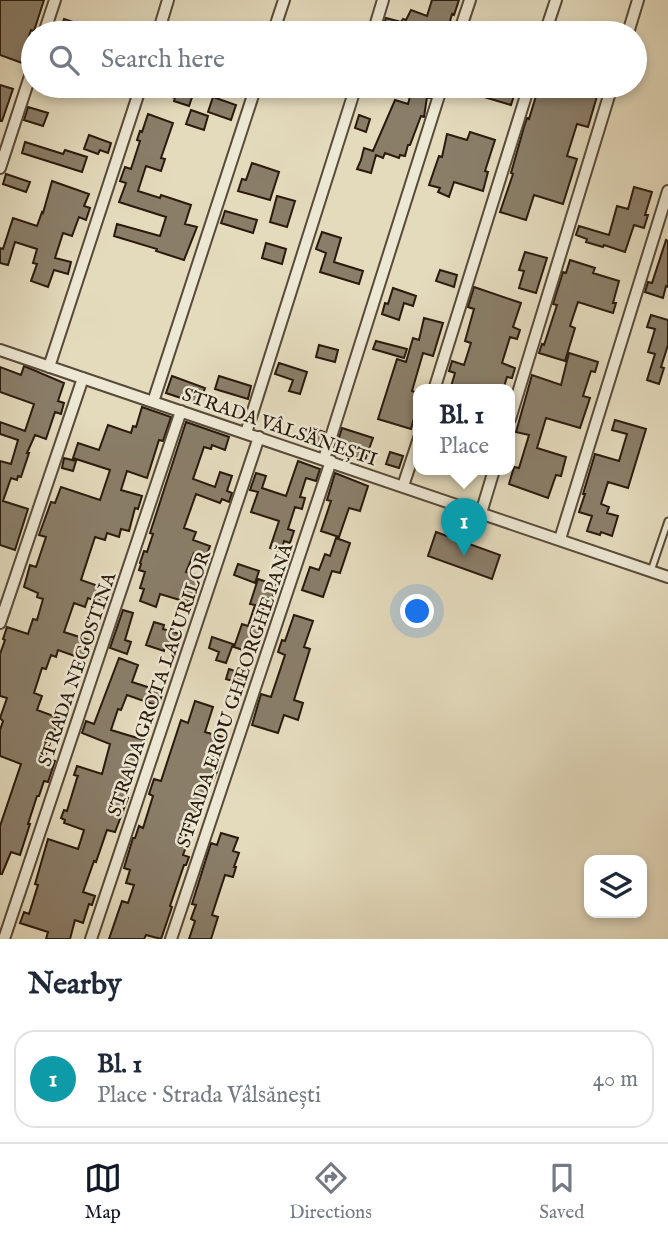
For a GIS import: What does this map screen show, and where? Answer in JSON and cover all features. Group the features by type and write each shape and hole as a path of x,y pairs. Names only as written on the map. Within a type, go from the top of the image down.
{"street":[{"path":"48,21 55,0"},
{"path":"162,21 168,0"},
{"path":"278,21 284,0"},
{"path":"377,21 383,0"},
{"path":"463,21 470,0"},
{"path":"549,21 556,0"},
{"path":"632,21 638,0"},
{"path":"0,167 23,98"},
{"path":"49,367 137,98"},
{"path":"153,402 252,98"},
{"path":"246,433 352,98"},
{"name":"STRADA EROU GHEORGHE PANĂ","path":"171,939 327,460 438,98"},
{"path":"436,384 525,98"},
{"path":"515,400 608,98"},
{"path":"560,539 668,191"},
{"name":"STRADA VÂLSĂNEȘTI","path":"0,350 668,577"},
{"path":"0,623 82,378"},
{"name":"STRADA NEGOSTINA","path":"4,939 181,411"},
{"name":"STRADA GROTA LACURILOR","path":"90,939 259,437"},
{"path":"403,486 413,454"},
{"path":"481,513 492,475"}],"lane":[{"path":"651,571 668,521"}],"building":[{"path":"0,0 44,0 37,21 21,21 21,63 0,55"},
{"path":"432,0 459,0 450,21 402,21 406,20 411,10 427,16"},
{"path":"0,85 13,89 2,121 0,121"},
{"path":"175,98 192,98 189,106 174,101"},
{"path":"213,98 236,105 231,120 208,112"},
{"path":"410,98 427,98 424,117 421,116 405,156 400,155 399,158 385,153 383,158 376,155 371,173 357,169 364,148 373,151 395,100 408,104"},
{"path":"488,98 513,98 511,105"},
{"path":"535,98 596,98 588,127 577,124 567,156 577,159 563,204 534,195 526,220 500,212 513,174 511,173 524,127 527,118 529,119"},
{"path":"28,107 48,113 43,126 24,120"},
{"path":"191,110 208,116 204,130 186,124"},
{"path":"148,114 173,123 161,158 165,159 161,171 146,166 138,191 191,205 185,224 197,227 184,260 114,236 117,224 160,236 166,217 119,202 126,183 120,181 125,167 131,169 140,141 137,140"},
{"path":"359,115 370,119 366,132 355,128"},
{"path":"470,132 495,140 485,171 488,172 483,191 454,182 449,197 438,192 440,188 429,185 439,156 442,157 447,134 467,140"},
{"path":"89,135 111,143 108,153 100,150 98,154 84,149"},
{"path":"25,142 63,154 65,150 87,157 82,172 22,153"},
{"path":"252,163 279,172 270,200 238,191 242,179 246,180"},
{"path":"6,174 30,182 26,192 3,184"},
{"path":"52,181 89,194 84,206 90,208 86,220 79,217 72,236 63,233 55,258 71,262 68,274 54,270 48,287 31,281 37,264 33,263 37,249 15,242 8,265 0,263 0,248 3,249 13,218 37,226"},
{"path":"634,187 652,192 644,228 634,225 625,252 586,242 587,239 576,235 579,226 609,235 617,206 628,209"},
{"path":"277,196 295,201 287,227 270,222"},
{"path":"225,211 257,220 253,233 221,223"},
{"path":"322,232 341,238 334,262 363,271 359,284 320,272 326,253 316,249"},
{"path":"666,240 668,287 666,286 663,298 645,292 648,282 652,283"},
{"path":"266,243 286,249 282,264 262,258"},
{"path":"525,252 547,258 536,293 519,288 524,271 519,270"},
{"path":"570,260 595,268 593,273 619,281 613,313 578,302 570,326 575,328 565,361 539,353 557,305 553,304 563,272 566,273"},
{"path":"440,270 457,275 454,287 436,281"},
{"path":"474,287 521,303 513,327 520,330 517,339 510,337 502,363 515,368 512,378 507,377 505,384 452,384 455,373 449,371 452,361 464,365 471,343 465,341 474,309 468,307"},
{"path":"393,288 416,296 413,306 404,303 399,320 382,314"},
{"path":"651,315 668,320 668,345 659,384 647,380 655,354 648,352 655,329 647,327"},
{"path":"424,318 443,323 433,356 423,353 413,384 411,429 378,419 397,359 406,362 413,338 419,340"},
{"path":"376,341 407,349 404,358 373,349"},
{"path":"319,345 338,350 335,362 316,357"},
{"path":"569,353 598,362 595,372 591,371 583,396 590,398 580,428 546,418 537,448 566,457 561,476 556,475 548,498 509,484 512,475 515,475 515,467 519,468 529,435 516,432 532,375 561,385"},
{"path":"279,363 307,372 300,394 289,391 293,380 275,374"},
{"path":"24,366 64,383 58,401 64,403 61,414 55,412 46,439 35,435 21,477 18,476 17,480 11,478 3,501 28,509 15,550 0,545 0,461 11,464 18,440 0,434 0,422 25,431 34,404 0,392 0,367 21,375"},
{"path":"172,376 205,388 199,404 166,393"},
{"path":"219,376 251,386 248,399 215,389"},
{"path":"142,407 171,417 163,441 159,440 147,478 127,471 121,490 142,496 138,509 135,508 129,531 121,529 119,537 107,533 105,540 95,537 81,580 104,588 99,602 88,598 85,607 74,603 64,632 92,641 86,660 58,650 56,657 51,655 46,669 42,668 34,693 42,696 37,710 59,718 45,757 55,761 48,782 44,781 37,796 20,855 11,852 0,874 0,826 21,764 0,756 0,730 3,721 0,718 7,698 0,696 0,654 5,640 3,639 7,627 28,634 33,619 37,620 43,599 37,597 38,593 24,587 30,565 36,567 46,537 39,535 51,502 55,503 61,487 100,500 110,470 73,458 78,443 99,450 108,425 131,433 133,426 136,427"},
{"path":"615,420 646,429 628,488 608,482 601,504 609,507 607,513 618,516 612,536 587,531 592,516 579,512 595,454 619,461 627,434 612,430"},
{"path":"186,422 229,437 225,450 212,445 211,449 204,447 193,479 215,487 220,472 232,476 227,491 232,493 229,502 222,499 220,503 196,494 184,528 196,532 193,540 210,546 206,557 194,553 186,572 201,577 193,604 160,594 156,607 140,601 144,589 140,588 145,572 139,570 140,563 153,534 150,533"},
{"path":"311,428 324,432 320,444 308,440"},
{"path":"342,428 373,438 365,460 348,454 351,446 338,441"},
{"path":"390,452 403,456 399,468 386,464"},
{"path":"64,458 76,461 73,471 62,468"},
{"path":"298,461 320,469 316,481 306,478 300,497 305,498 302,509 295,507 288,529 294,531 290,543 284,541 281,552 270,548 279,521 251,512 258,492 250,490 256,473 266,476 262,488 286,496"},
{"path":"335,473 368,486 360,511 349,508 339,537 321,531 331,501 327,500"},
{"path":"436,532 500,555 492,579 428,556"},
{"path":"336,538 350,543 340,573 332,571 323,597 302,590 310,567 319,570 325,554 330,556"},
{"path":"238,564 259,571 255,583 234,575"},
{"path":"258,579 276,585 272,599 267,598 258,624 264,627 255,654 234,647 242,624 248,626 255,605 250,604"},
{"path":"123,610 133,613 125,640 131,642 127,654 110,648"},
{"path":"294,615 313,621 304,647 310,649 294,700 303,703 298,720 284,715 278,733 252,725 261,694 271,697 285,655 278,652"},
{"path":"154,622 164,625 163,629 180,634 174,649 165,646 164,651 146,645"},
{"path":"212,637 233,644 226,663 216,660 219,652 209,648"},
{"path":"119,658 138,665 132,682 163,692 158,706 127,695 121,710 118,709 111,730 144,740 125,796 128,798 115,832 107,830 96,862 94,861 83,892 95,896 92,905 89,904 83,923 75,920 70,939 46,939 48,932 20,923 24,912 29,914 48,839 78,849 84,830 64,823 65,820 61,818 64,810 67,811 78,776 74,775 77,766 102,774 110,744 82,733 86,721 94,724"},
{"path":"229,669 249,676 246,685 226,679"},
{"path":"195,701 213,707 205,732 226,738 217,772 199,818 192,815 185,838 189,839 183,855 189,857 170,906 172,907 161,939 146,935 144,939 109,939 122,901 128,903 134,885 126,883 130,870 124,868 133,838 139,826 143,828 153,796 149,794 154,779 161,781 181,720 188,723"},
{"path":"221,833 238,838 233,851 239,853 233,877 225,875 212,915 218,917 211,939 189,939 195,921 191,919 196,905 192,904 211,843 217,845"}],"place":[{"name":"Bl. 1","path":"464,556"}]}
